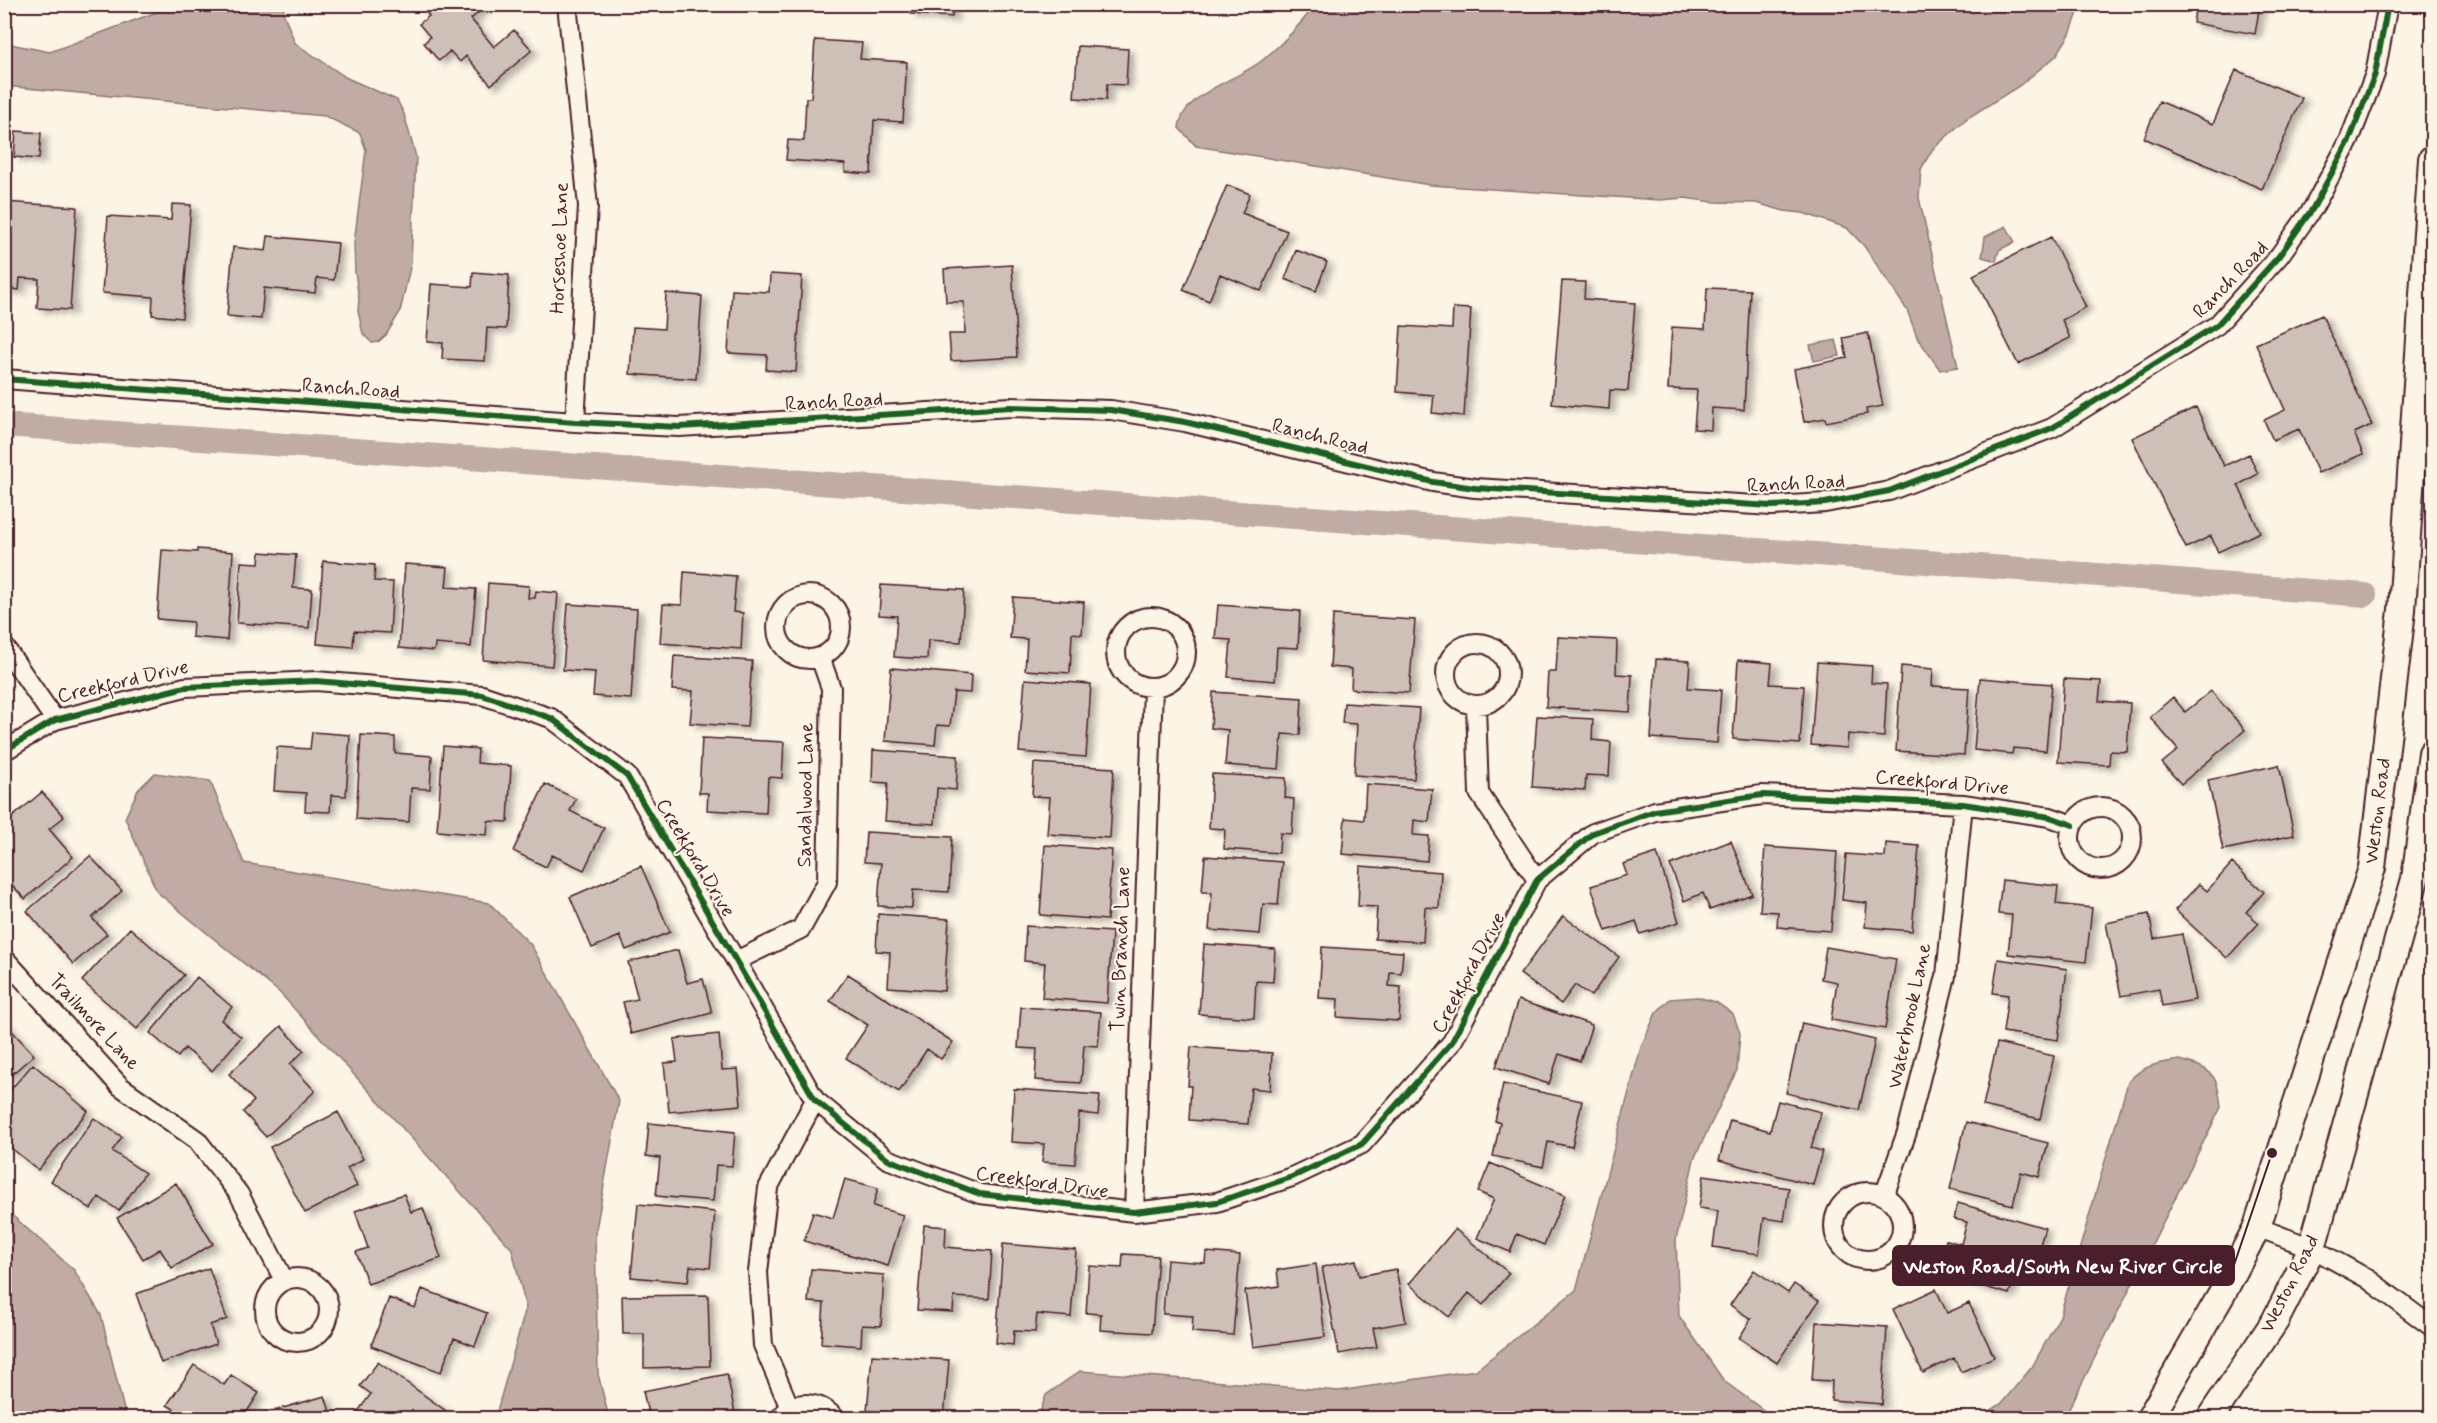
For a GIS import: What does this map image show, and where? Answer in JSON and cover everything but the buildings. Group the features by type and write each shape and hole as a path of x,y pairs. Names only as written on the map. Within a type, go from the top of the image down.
{"main road":[{"name":"Weston Road","path":"2150,1419 2223,1292 2257,1227 2372,868 2402,610 2433,159"},
{"name":"Weston Road","path":"2210,1419 2275,1321 2312,1248 2415,879 2433,753"}],"street":[{"name":"Horseshoe Lane","path":"567,4 588,206 575,422"},
{"name":"Ranch Road","path":"4,379 575,422 679,427 1011,407 1072,407 1143,414 1185,422 1433,482 1475,488 1772,506 1825,503 1889,491 2052,428 2217,325 2279,256 2313,208 2349,141 2375,74 2388,4"},
{"path":"4,646 55,720"},
{"name":"Sandalwood Lane","path":"736,961 801,929 827,882 831,688 820,657"},
{"name":"Creekford Drive","path":"4,751 55,720 185,687 316,681 482,695 551,718 627,776 815,1100 887,1159 980,1194 1134,1212 1217,1202 1292,1177 1362,1144 1452,1042 1538,880 1593,833 1655,811 1762,795 1963,804 2050,817 2073,825"},
{"name":"Twin Branch Lane","path":"1134,1212 1153,688"},
{"path":"1476,706 1479,793 1538,880"},
{"name":"Waterbrook Lane","path":"1884,1196 1908,1132 1946,976 1963,804"},
{"name":"Trailmore Lane","path":"4,958 120,1086 196,1140 239,1194 284,1280"},
{"path":"815,1100 768,1188 758,1272 763,1345 785,1414 800,1405 820,1406 835,1419"},
{"path":"2257,1227 2312,1248 2368,1280 2433,1327"}],"shaded area":[{"path":"168,5 285,5 283,12 295,43 347,78 397,100 404,114 416,157 411,263 400,312 386,335 378,342 372,343 363,334 358,311 354,243 366,150 360,133 325,116 5,86 5,43 50,52 162,10"},
{"path":"1315,5 2081,5 2070,34 2056,56 2019,86 1966,119 1932,150 1921,169 1919,198 1958,367 1940,370 1917,337 1907,310 1864,246 1847,228 1803,213 1784,211 1756,203 1713,202 1685,198 1660,200 1430,185 1196,146 1179,128 1190,105 1265,58 1292,33"},
{"path":"2006,226 2015,242 1999,250 1996,261 1982,257 1985,237"},
{"path":"1836,340 1840,356 1814,361 1810,345"},
{"path":"155,773 210,781 244,863 489,903 531,945 619,1101 595,1235 598,1374 609,1418 495,1418 526,1308 512,1249 280,993 157,892 125,818 138,790"},
{"path":"1697,997 1716,1002 1733,1014 1740,1033 1737,1070 1694,1159 1676,1240 1679,1316 1724,1381 1774,1418 1038,1418 1046,1395 1080,1371 1339,1391 1476,1370 1576,1290 1641,1047 1656,1013 1670,999"},
{"path":"2180,1060 2200,1066 2211,1074 2218,1087 2221,1107 2068,1411 2057,1418 1979,1418 2001,1404 2032,1367 2060,1316 2128,1082 2139,1072 2151,1066"},
{"path":"5,1209 74,1270 101,1315 126,1418 5,1418"}],"waterway":[{"path":"4,425 2365,595"}],"cycle path":[{"path":"4,379 575,422 679,427 1011,407 1111,410 1185,422 1433,482 1475,488 1772,506 1825,503 1889,491 2052,428 2217,325 2279,256 2313,208 2349,141 2375,74 2388,4"},
{"path":"4,751 55,720 185,687 316,681 482,695 551,718 627,776 815,1100 887,1159 980,1194 1134,1212 1217,1202 1292,1177 1362,1144 1452,1042 1537,880 1593,833 1655,811 1762,795 1963,804 2050,817 2073,825"}],"place":[{"name":"Weston Road/South New River Circle","path":"2272,1153"}]}
